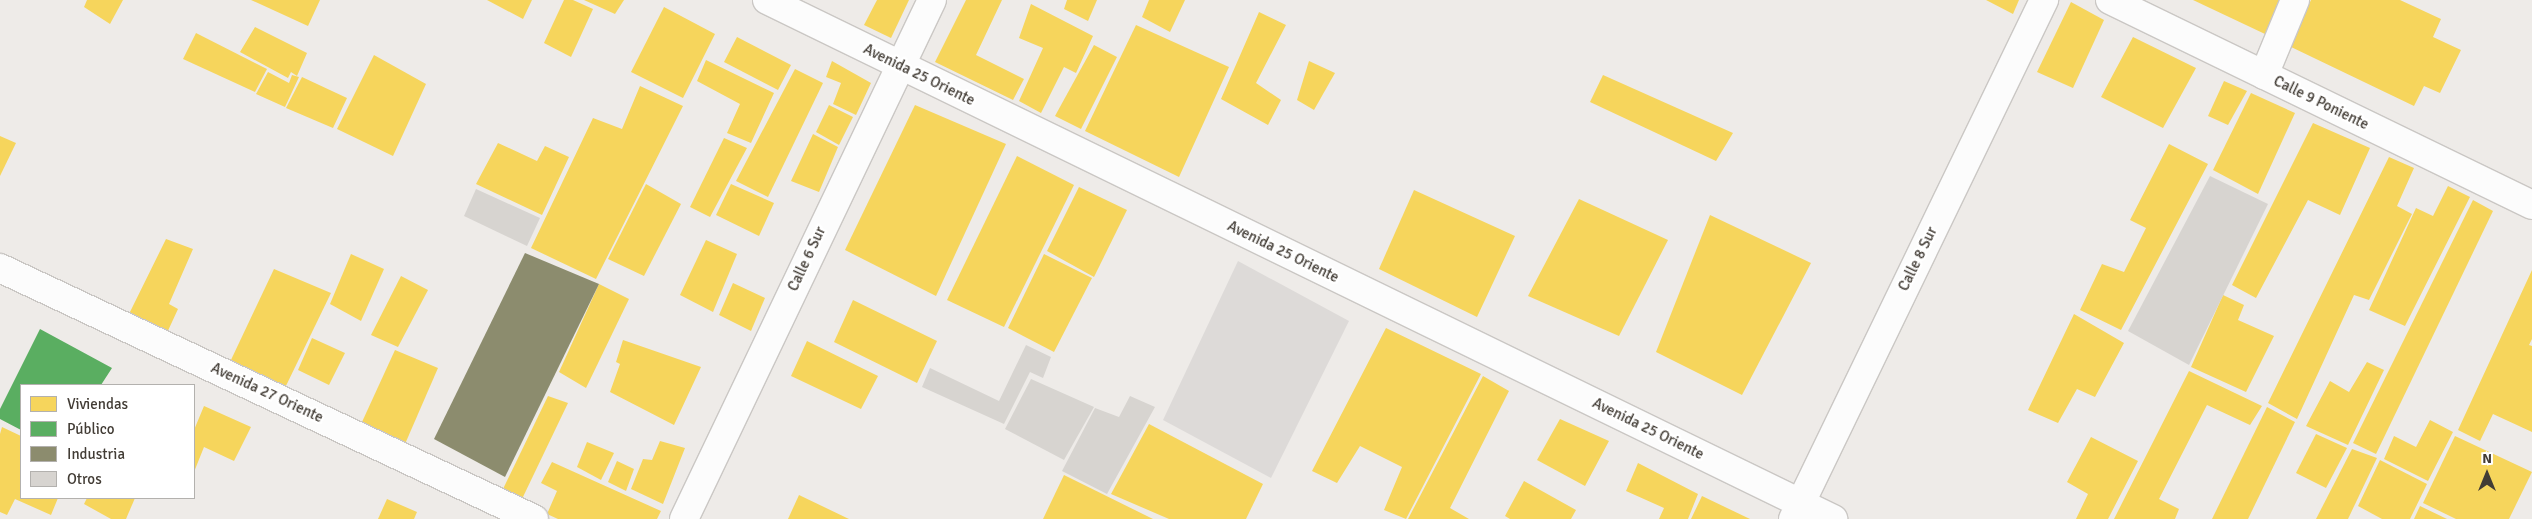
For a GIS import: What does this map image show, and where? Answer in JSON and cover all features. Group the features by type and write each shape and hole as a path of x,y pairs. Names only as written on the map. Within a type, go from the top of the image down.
{"street":[{"name":"Avenida 25 Oriente","path":"767,0 1796,511 1832,519"},
{"name":"Calle 6 Sur","path":"684,519 932,0"},
{"name":"Calle 8 Sur","path":"1796,511 2044,0"},
{"name":"Calle 9 Poniente","path":"2110,0 2532,205"},
{"path":"2264,75 2295,0"},
{"name":"Avenida 27 Oriente","path":"0,268 534,519"}],"shaded area":[{"path":"1238,261 1349,321 1271,478 1163,420"}],"building: Viviendas":[{"path":"87,0 123,0 110,24 84,7"},
{"path":"251,0 320,0 308,26"},
{"path":"487,0 532,0 523,19"},
{"path":"564,0 573,0 593,9 571,57 544,43"},
{"path":"584,0 624,0 615,14"},
{"path":"877,0 909,0 891,38 864,25"},
{"path":"966,0 1002,0 976,55 1024,79 1013,100 935,62"},
{"path":"1067,0 1097,0 1088,21 1064,9"},
{"path":"1149,0 1185,0 1170,32 1142,17"},
{"path":"1986,0 2019,0 2013,14"},
{"path":"2193,0 2281,0 2265,34"},
{"path":"2311,0 2400,0 2441,19 2433,37 2461,50 2440,93 2424,86 2414,106 2289,46"},
{"path":"2071,2 2104,20 2073,88 2037,72"},
{"path":"1031,4 1093,36 1076,73 1064,67 1041,113 1019,101 1043,48 1019,38"},
{"path":"664,7 715,34 683,98 631,72"},
{"path":"1259,12 1286,25 1256,83 1281,100 1268,125 1221,99"},
{"path":"1136,25 1229,67 1179,177 1085,131"},
{"path":"255,27 307,53 297,76 291,72 288,78 240,52"},
{"path":"196,33 267,69 255,92 183,59"},
{"path":"737,37 791,65 778,90 724,62"},
{"path":"2133,37 2196,68 2163,128 2101,97"},
{"path":"1094,45 1117,57 1081,129 1055,116"},
{"path":"374,55 426,84 393,156 337,129"},
{"path":"706,60 774,93 751,143 727,133 740,104 697,81"},
{"path":"832,61 871,83 856,115 833,104 841,83 826,77"},
{"path":"1309,61 1335,73 1314,110 1297,100"},
{"path":"795,69 823,83 768,197 736,181"},
{"path":"268,72 289,83 292,75 299,77 285,107 256,94"},
{"path":"1603,75 1733,133 1716,161 1590,102"},
{"path":"302,77 347,98 333,128 286,108"},
{"path":"2224,81 2247,91 2228,125 2208,116"},
{"path":"640,86 683,106 596,279 531,248 593,118 622,129"},
{"path":"2251,93 2295,113 2258,194 2213,170"},
{"path":"829,105 853,117 839,145 816,132"},
{"path":"915,105 1006,144 936,296 845,250"},
{"path":"2313,123 2370,148 2340,215 2308,200 2256,298 2232,285"},
{"path":"813,134 838,147 819,192 791,181"},
{"path":"0,136 16,143 0,176"},
{"path":"724,138 747,148 710,217 690,207"},
{"path":"498,143 537,161 545,146 569,157 542,215 476,184"},
{"path":"2169,144 2208,164 2121,330 2080,310 2102,264 2124,272 2146,228 2130,220"},
{"path":"1017,156 1074,185 1004,327 947,300"},
{"path":"2389,157 2414,168 2397,206 2412,214 2369,300 2354,295 2297,419 2268,403"},
{"path":"646,184 681,204 644,276 608,259"},
{"path":"731,184 774,203 759,236 716,215"},
{"path":"2448,186 2470,197 2405,326 2369,310 2416,208 2433,216"},
{"path":"1079,187 1127,210 1094,277 1047,251"},
{"path":"1414,190 1515,236 1477,317 1379,269"},
{"path":"1579,199 1668,240 1619,336 1528,296"},
{"path":"2473,200 2493,211 2376,454 2353,443"},
{"path":"1710,215 1811,263 1742,395 1656,352"},
{"path":"166,239 193,249 169,304 178,309 166,335 128,316"},
{"path":"706,240 737,254 713,312 680,295"},
{"path":"351,254 384,269 361,321 330,304"},
{"path":"1044,254 1092,278 1054,352 1008,328"},
{"path":"274,269 331,293 283,392 230,362"},
{"path":"2532,270 2532,339 2529,345 2532,346 2532,432 2493,414 2480,441 2458,430"},
{"path":"401,276 428,290 398,347 371,335"},
{"path":"733,283 765,298 751,331 719,315"},
{"path":"599,284 629,299 586,388 559,372"},
{"path":"2223,295 2244,305 2238,320 2274,336 2246,392 2191,367"},
{"path":"853,300 937,341 917,383 834,342"},
{"path":"2074,314 2124,343 2095,397 2077,389 2058,423 2028,410"},
{"path":"1386,328 1481,374 1406,519 1384,510 1402,467 1360,446 1337,483 1312,471"},
{"path":"312,338 345,353 329,385 298,370"},
{"path":"623,340 701,367 674,425 610,392 620,364 616,362"},
{"path":"807,341 878,376 861,409 791,376"},
{"path":"395,350 438,368 405,444 362,422"},
{"path":"2367,362 2384,370 2348,445 2306,426 2330,381 2349,392"},
{"path":"2189,371 2262,406 2250,425 2207,405 2159,499 2179,509 2175,519 2114,519"},
{"path":"1483,376 1509,391 1450,508 1469,519 1408,519"},
{"path":"548,396 568,403 522,499 503,489"},
{"path":"204,406 251,427 234,461 204,447 195,470 195,428"},
{"path":"2267,407 2295,422 2248,519 2212,519"},
{"path":"1560,419 1609,441 1585,486 1537,460"},
{"path":"2430,420 2453,432 2428,481 2384,459 2394,436 2416,447"},
{"path":"1149,424 1263,484 1246,519 1169,519 1111,494"},
{"path":"2,427 20,436 20,499 58,499 51,515 15,499 7,515 0,512 0,434"},
{"path":"2316,434 2347,448 2326,488 2296,473"},
{"path":"2455,436 2532,472 2509,519 2456,519 2423,503"},
{"path":"2091,437 2138,461 2108,519 2076,519 2088,494 2067,482"},
{"path":"660,441 685,448 663,504 631,489 643,459 652,460"},
{"path":"587,442 614,453 601,480 577,467"},
{"path":"2352,449 2377,458 2348,519 2316,519"},
{"path":"2380,460 2427,484 2410,519 2382,519 2358,506"},
{"path":"617,461 634,469 626,491 608,482"},
{"path":"552,462 661,511 657,519 558,519 547,514 557,491 541,483"},
{"path":"1638,463 1698,494 1688,519 1659,519 1664,508 1626,491"},
{"path":"1064,475 1153,519 1043,519"},
{"path":"1524,481 1576,510 1571,519 1510,519 1505,516"},
{"path":"799,495 849,519 788,519"},
{"path":"1702,496 1750,519 1691,519"},
{"path":"86,499 135,499 126,519 111,519 84,504"},
{"path":"387,499 417,512 414,519 378,519"},
{"path":"2420,506 2447,519 2414,519"}],"building: Público":[{"path":"40,329 112,368 102,384 20,384 20,429 0,419 0,409"}],"building: Industria":[{"path":"525,253 599,284 505,477 434,439"}],"building: Otros":[{"path":"2210,176 2268,204 2189,365 2128,331"},
{"path":"476,189 540,218 527,246 464,216"},
{"path":"1026,345 1051,357 1043,378 1030,372 1004,424 922,387 930,368 999,401"},
{"path":"1031,379 1094,407 1064,460 1005,429"},
{"path":"1130,396 1155,407 1107,494 1062,471 1095,408 1119,417"}]}
